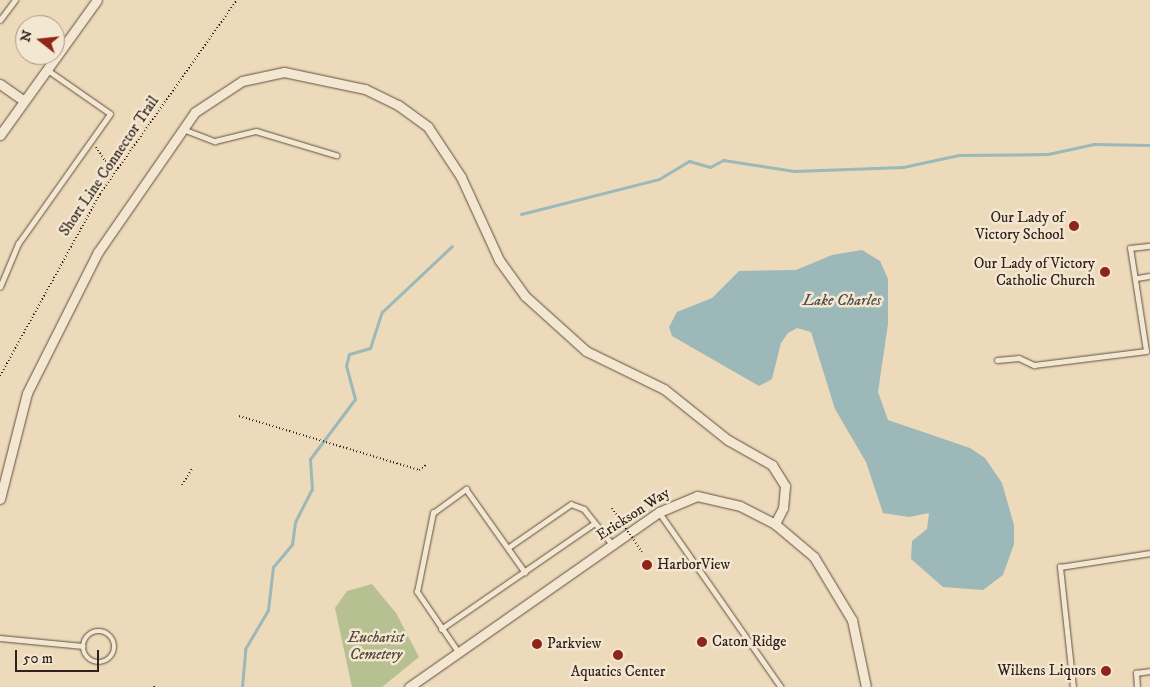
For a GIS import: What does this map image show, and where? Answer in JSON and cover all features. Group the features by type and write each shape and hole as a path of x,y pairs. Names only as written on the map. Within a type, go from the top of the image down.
{"street":[{"path":"0,135 97,0"},
{"path":"0,499 17,419 56,331 98,252 182,129 226,89 284,72 366,89 416,116 451,158 499,260 537,309 586,351 664,389 728,440 772,465 785,486 783,508 775,524"},
{"path":"0,84 24,101"},
{"name":"Erickson Way","path":"409,687 659,512 684,498 708,496 740,506 775,524 814,557 841,594 860,644 866,687"}],"lane":[{"path":"6,0 11,5"},
{"path":"0,20 14,0"},
{"path":"0,287 18,244 110,114 47,70"},
{"path":"182,129 215,141 256,131 336,156"},
{"path":"997,360 1019,358 1034,365 1146,351 1137,278 1130,248 1150,246"},
{"path":"1137,278 1150,276"},
{"path":"458,652 417,592 433,513 466,489 525,572"},
{"path":"508,547 571,504 584,510 612,544"},
{"path":"659,512 780,687"},
{"path":"441,629 594,524"},
{"path":"1073,687 1060,567 1150,553"},
{"path":"98,631 110,635 116,648 112,657 100,664 86,657 83,646 88,635 98,631"},
{"path":"0,638 83,646"},
{"path":"1137,687 1136,673 1150,671"}],"path":[{"name":"Short Line Connector Trail","path":"0,376 63,254 118,168 237,0"},
{"path":"90,142 102,151 105,161 118,168"},
{"path":"239,416 419,470 426,465"},
{"path":"182,485 192,469"},
{"path":"612,508 642,552"}],"green space":[{"name":"Eucharist Cemetery","path":"372,584 396,613 419,657 382,687 352,687 335,608 347,591"}],"water":[{"name":"Lake Charles","path":"862,250 880,261 888,279 888,324 878,392 888,420 970,448 985,458 1002,483 1014,525 1014,544 1003,575 983,590 943,587 911,559 912,541 927,529 929,513 909,517 883,513 866,462 835,409 811,332 797,328 788,333 781,343 772,379 759,386 672,336 669,327 677,312 712,298 739,271 796,270 832,255"}],"waterway":[{"path":"521,214 659,179 689,161 710,167 723,160 794,171 903,167 959,155 1048,154 1094,144 1150,145"},
{"path":"242,687 245,649 268,610 273,567 292,544 295,522 312,489 310,459 355,399 346,366 349,354 370,348 382,312 452,246"}],"place":[{"name":"Our Lady of Victory School","path":"1074,226"},
{"name":"Our Lady of Victory Catholic Church","path":"1105,272"},
{"name":"HarborView","path":"647,565"},
{"name":"Caton Ridge","path":"702,642"},
{"name":"Parkview","path":"537,644"},
{"name":"Aquatics Center","path":"618,655"},
{"name":"Wilkens Liquors","path":"1106,671"}]}
